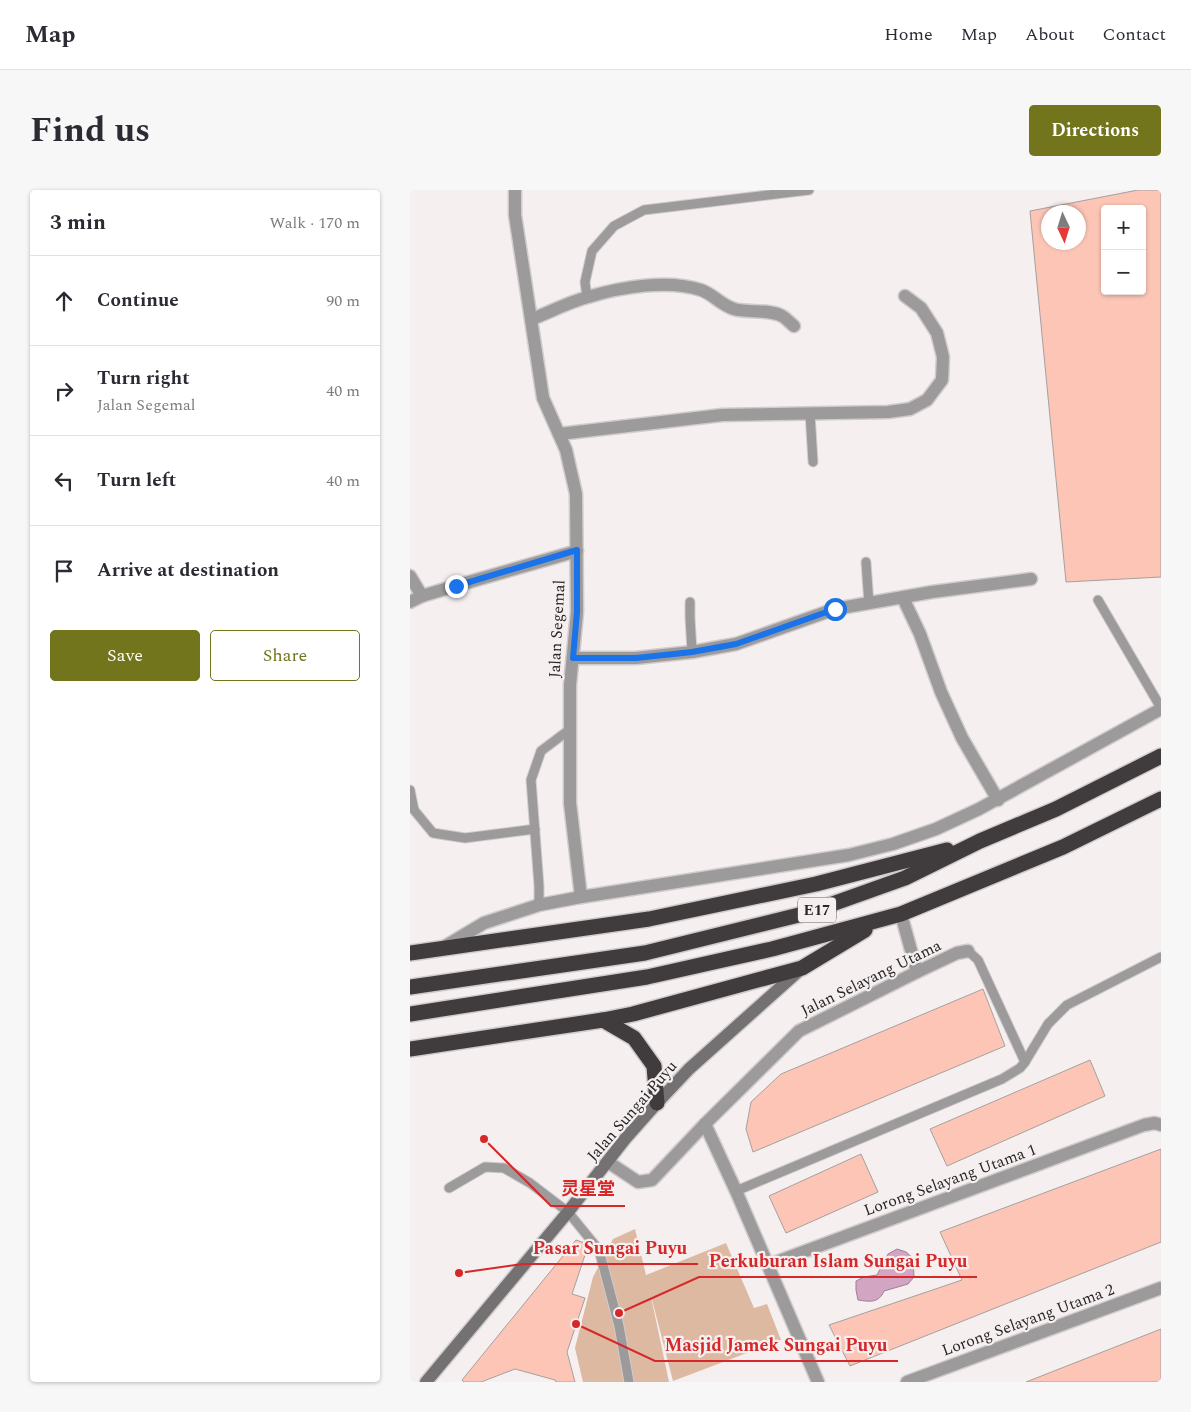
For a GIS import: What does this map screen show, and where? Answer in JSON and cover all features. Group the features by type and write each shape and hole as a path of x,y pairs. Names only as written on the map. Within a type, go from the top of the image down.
{"highway":[{"name":"E17","path":"410,988 645,953 808,913 905,878 980,841 1056,809 1161,756"},
{"name":"E17","path":"410,1014 647,977 772,949 879,921 902,914 1063,847 1161,799"},
{"path":"410,953 649,919 816,884 980,841"},
{"path":"410,1049 633,1014 802,968 879,921"},
{"path":"603,1020 634,1038 654,1066 657,1102"}],"main road":[{"name":"Jalan Sungai Puyu","path":"426,1382 568,1212 624,1139 657,1102 689,1069 802,968"}],"street":[{"name":"Jalan Segemal","path":"515,190 515,215 543,398 566,450 576,494 577,612 570,685 569,730 570,803 581,896"},
{"path":"532,319 587,297 608,291 653,285 683,286 703,291 725,306 744,312 772,313 783,316 794,326"},
{"path":"559,434 722,415 888,412 910,409 927,400 942,380 943,357 937,333 921,308 905,296"},
{"path":"410,602 422,596 577,550"},
{"path":"410,576 422,596"},
{"path":"573,658 636,658 692,652 736,644 835,609 932,592 1031,579"},
{"path":"903,598 920,634 941,692 962,738 998,800"},
{"path":"442,948 484,923 540,905 581,896 848,855 893,844 936,829 998,800 1161,708"},
{"path":"902,914 917,972"},
{"name":"Jalan Selayang Utama","path":"608,1162 638,1182 652,1180 705,1124 799,1031 957,953 968,951"},
{"name":"Lorong Selayang Utama 1","path":"768,1265 1144,1126 1155,1123 1161,1125"},
{"path":"705,1124 736,1191 818,1382"},
{"name":"Lorong Selayang Utama 2","path":"907,1382 1161,1288"}],"lane":[{"path":"587,297 585,282 592,252 614,226 644,210 809,190"},
{"path":"810,413 813,462"},
{"path":"866,562 869,604"},
{"path":"1098,600 1161,708"},
{"path":"690,602 692,652"},
{"path":"540,905 531,780 541,751 569,730"},
{"path":"410,790 414,810 433,833 466,838 535,829"},
{"path":"968,951 978,960 1025,1062"},
{"path":"736,1191 1002,1079 1020,1068 1048,1024 1067,1005 1161,957"},
{"path":"449,1188 485,1167 504,1168 530,1183 568,1212 600,1250 619,1326 629,1382"}],"shaded area":[{"path":"635,1229 646,1275 726,1243 754,1308 767,1304 781,1340 673,1381 650,1292 669,1382 583,1382 575,1348 593,1277 613,1239"},
{"path":"897,1249 906,1252 913,1258 914,1277 908,1284 884,1291 877,1300 858,1300 856,1281 864,1277 877,1275 888,1254"}],"building":[{"path":"1138,190 1161,190 1161,577 1066,582 1030,211 1041,209 1041,250 1086,250 1086,205 1061,205"},
{"path":"983,989 1005,1046 753,1152 746,1129 751,1102 781,1074"},
{"path":"1090,1060 1105,1096 947,1166 930,1129"},
{"path":"1161,1149 1161,1242 850,1366 829,1325 962,1280 940,1232"},
{"path":"861,1154 878,1192 786,1233 769,1196"},
{"path":"576,1240 585,1243 586,1252 572,1294 585,1298 567,1352 575,1382 556,1382 555,1380 515,1369 481,1382 464,1382 462,1380"},
{"path":"1161,1329 1161,1382 1026,1382"}],"place":[{"name":"灵星堂","path":"484,1139"},
{"name":"Pasar Sungai Puyu","path":"459,1273"},
{"name":"Perkuburan Islam Sungai Puyu","path":"619,1313"},
{"name":"Masjid Jamek Sungai Puyu","path":"576,1324"}],"route":[{"path":"456,586 577,550 577,612 573,658 636,658 692,652 736,644 835,609"}]}
